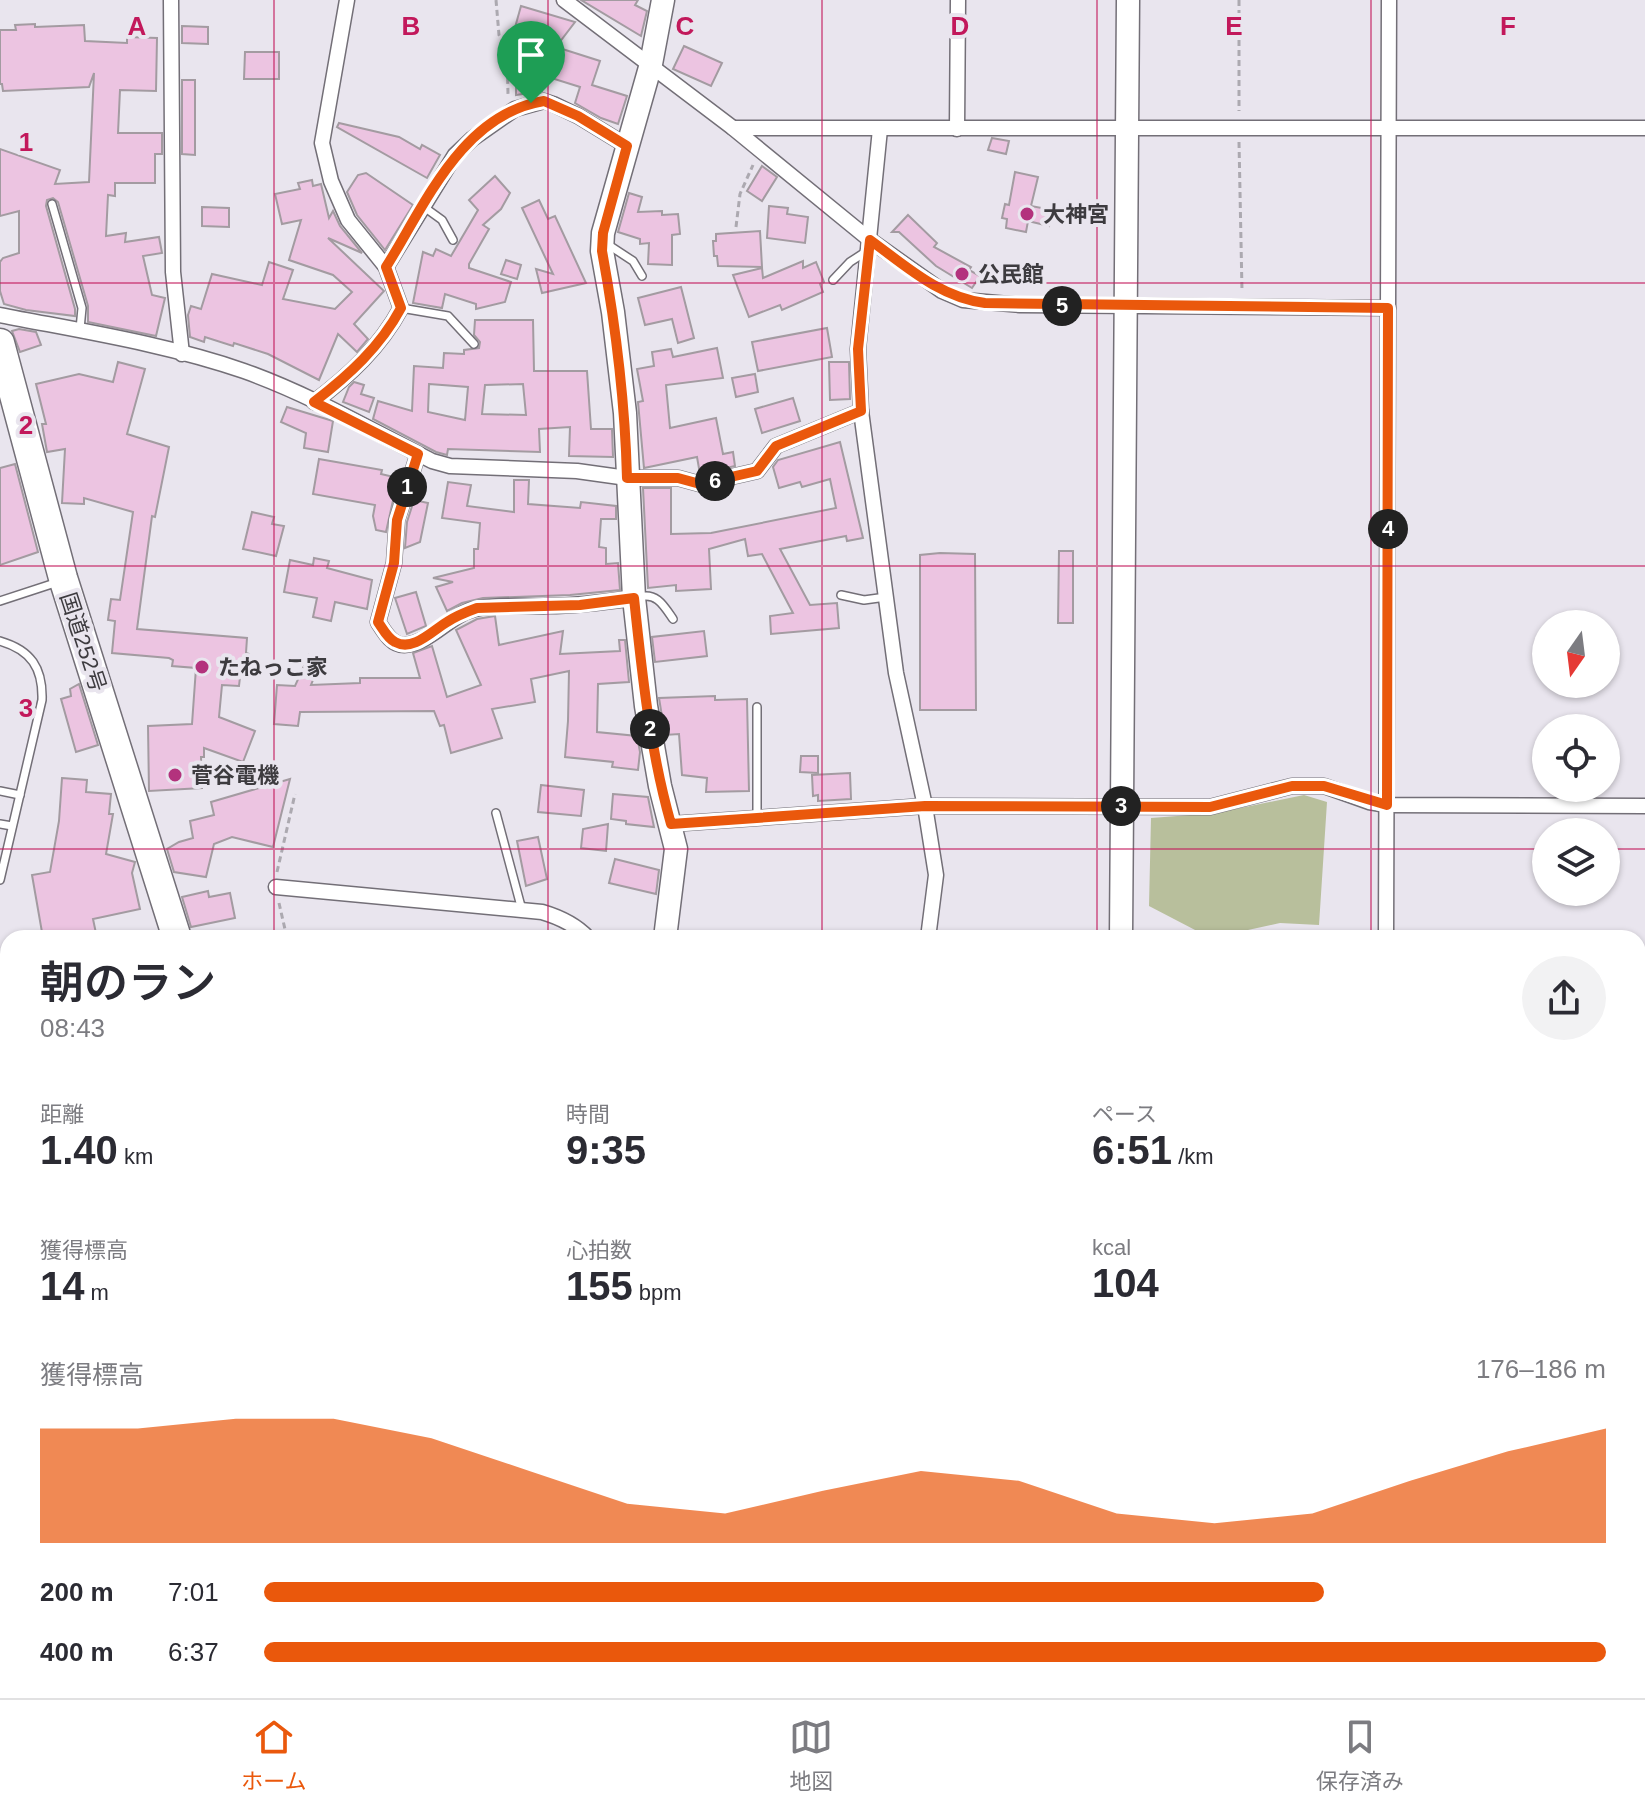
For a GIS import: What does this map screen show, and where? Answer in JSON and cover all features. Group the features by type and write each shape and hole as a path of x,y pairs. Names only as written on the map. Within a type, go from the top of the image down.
{"highway":[{"name":"国道252号","path":"0,343 63,578 174,930"}],"main road":[{"path":"663,0 651,64 602,242 625,413 634,598 646,706 660,786 676,849 666,930"},
{"path":"1121,930 1128,0"}],"street":[{"path":"171,0 173,272 182,354"},
{"path":"314,402 349,376 389,331 401,308 386,267 348,220 331,181 322,143 347,0"},
{"path":"564,0 733,128 869,245 942,291 963,300 1020,305 1388,308"},
{"path":"957,129 958,0"},
{"path":"1386,930 1389,0"},
{"path":"386,267 455,155 508,113 544,101 578,116 627,146"},
{"path":"733,128 1645,128"},
{"path":"880,129 858,349 861,411 896,673 925,806 936,875 929,930"},
{"path":"0,315 182,354 245,372 314,402 432,461 450,466 577,471 627,478 678,478 700,484 757,471 776,446 861,411"},
{"path":"418,454 397,520 394,563 378,622 389,638 407,645 477,608 580,605 634,598"},
{"path":"671,824 925,806 1210,807 1292,786 1324,786 1387,805 1645,806"},
{"path":"276,887 522,910 558,916 579,930"}],"lane":[{"path":"52,204 82,308 79,331"},
{"path":"424,207 442,220 453,240"},
{"path":"602,242 633,261 642,276"},
{"path":"833,280 869,245"},
{"path":"401,308 448,316 474,344"},
{"path":"0,601 63,578"},
{"path":"634,598 646,595 658,598 673,619"},
{"path":"841,595 864,600 886,597"},
{"path":"0,641 30,655 43,683 42,700 0,880"},
{"path":"757,707 757,817"},
{"path":"0,791 20,795"},
{"path":"496,813 522,910"},
{"path":"0,824 12,826"}],"path":[{"path":"496,0 499,35 507,50 508,113"},
{"path":"1239,0 1242,307"},
{"path":"736,227 740,194 761,151"},
{"path":"285,930 276,887 277,864 295,794"}],"green space":[{"path":"1304,795 1327,802 1319,925 1280,923 1248,930 1195,930 1149,906 1151,818 1216,813"}],"building":[{"path":"581,0 638,0 635,5 647,11 641,36"},
{"path":"521,6 575,22 556,47 600,61 592,85 627,96 618,124 575,103 580,87 542,75 542,91 516,95 516,64 523,64 528,35 514,31"},
{"path":"35,24 35,27 84,25 85,41 127,43 127,37 157,38 156,91 120,90 118,133 162,133 162,154 155,154 155,183 115,183 115,196 108,195 106,236 126,233 125,242 159,237 162,253 143,256 152,295 165,298 156,336 88,322 88,306 58,202 53,198 47,200 46,206 75,316 4,304 0,291 0,262 19,253 19,211 0,216 0,149 60,170 55,184 89,182 94,73 89,87 3,91 0,84 0,30 16,30 15,25"},
{"path":"182,26 208,27 208,44 182,43"},
{"path":"684,46 722,63 711,86 673,69"},
{"path":"245,52 279,52 279,79 244,79"},
{"path":"182,80 195,80 195,155 182,154"},
{"path":"339,123 399,137 420,149 422,145 440,155 427,178 337,127"},
{"path":"992,138 1009,141 1006,154 988,150"},
{"path":"762,166 777,177 762,201 747,191"},
{"name":"大神宮","path":"1015,172 1038,177 1031,206 1052,210 1049,226 1028,221 1026,232 1006,228 1007,219 1002,218 1005,204 1009,205"},
{"path":"366,173 413,205 385,250 357,215 347,192 358,175"},
{"path":"495,176 510,193 501,209 483,225 489,229 469,268 511,282 505,302 476,309 476,304 445,294 442,308 413,303 423,252 433,256 436,249 451,256 478,210 469,200"},
{"path":"312,180 313,186 321,184 329,218 333,211 340,226 362,253 328,238 384,291 354,324 368,339 357,352 338,334 319,380 268,354 234,343 233,346 205,337 204,342 190,337 188,315 191,306 201,309 212,274 262,285 269,262 293,270 283,299 335,309 352,292 333,275 289,260 301,220 282,224 275,194 300,189 298,183"},
{"path":"629,193 642,197 638,212 678,214 680,234 672,235 672,265 648,264 649,243 640,244 640,239 618,232"},
{"path":"539,200 548,219 555,216 586,283 542,293 536,269 553,274 522,208"},
{"path":"769,206 788,208 787,214 808,217 805,243 767,238"},
{"path":"202,207 229,208 229,227 202,226"},
{"path":"908,215 937,243 934,247 971,267 969,270 980,276 972,288 936,266 899,232 892,232"},
{"path":"760,231 762,267 718,266 713,241 716,241 716,234"},
{"path":"506,260 521,265 517,279 501,274"},
{"path":"803,261 803,268 816,262 824,282 820,284 823,292 782,310 780,305 749,317 733,275 762,268 763,278"},
{"path":"681,287 694,338 678,343 672,319 645,325 638,298"},
{"path":"475,320 533,320 534,371 587,371 591,429 612,429 613,457 569,456 570,427 539,429 540,452 448,449 447,455 373,419 378,401 412,411 414,366 443,368 444,353 464,354 464,350 479,348 480,342 474,335","holes":["429,384 468,387 465,420 428,412","523,384 526,415 482,414 485,385"]},
{"path":"827,328 832,357 758,371 752,342"},
{"path":"12,331 36,332 41,345 20,352"},
{"path":"717,348 723,378 666,385 670,428 716,418 723,454 733,452 735,466 700,474 697,457 644,468 638,402 643,401 637,369 654,366 652,352 671,349 673,357"},
{"path":"118,362 145,369 127,434 169,447 155,517 152,516 137,629 247,638 247,669 241,668 239,686 222,685 219,717 255,731 243,762 204,748 204,757 201,757 202,788 149,791 148,726 192,724 196,668 172,666 173,660 169,658 112,653 115,621 108,620 111,599 120,600 133,512 84,498 84,504 62,503 65,449 47,452 42,424 46,424 36,384 79,374 113,382"},
{"path":"829,362 849,362 850,399 830,400"},
{"path":"755,374 758,392 736,397 732,378"},
{"path":"354,382 364,385 361,394 374,398 369,412 343,402"},
{"path":"793,398 800,421 762,433 755,409"},
{"path":"287,407 333,421 328,452 304,448 306,433 281,422"},
{"path":"840,442 863,538 847,541 846,536 780,549 810,605 837,603 839,628 771,634 770,616 793,613 762,554 748,556 745,539 709,549 711,589 676,591 676,585 648,588 643,488 671,488 671,534 711,533 836,508 830,479 802,487 800,482 779,488 773,467 778,460"},
{"path":"319,459 382,470 381,474 398,478 386,532 376,530 373,516 375,505 313,494"},
{"path":"15,464 38,552 0,565 0,468"},
{"path":"514,480 529,480 528,504 580,508 581,502 616,506 616,519 601,519 599,547 606,548 606,564 618,563 620,590 483,598 462,603 447,611 436,587 453,582 433,578 474,568 474,549 478,549 480,523 442,518 448,482 471,485 467,506 514,512"},
{"path":"414,500 428,503 420,542 405,548 407,522"},
{"path":"252,512 274,517 272,524 284,526 276,556 243,549"},
{"path":"1059,551 1073,551 1073,623 1058,623"},
{"path":"975,554 976,710 920,710 920,555"},
{"path":"314,558 329,561 327,568 372,580 367,609 335,602 331,621 313,617 317,598 284,592 290,560 313,565"},
{"path":"416,592 426,626 407,634 395,598"},
{"path":"495,616 499,645 563,631 560,654 620,651 619,640 625,640 629,682 598,684 597,732 637,736 640,752 638,770 612,767 613,762 565,757 569,671 531,679 535,702 492,709 502,738 451,753 444,725 440,726 434,711 300,712 298,726 274,724 277,685 295,686 309,655 321,660 311,685 360,683 360,678 420,678 413,653 432,646 447,697 481,685 456,630 477,619"},
{"path":"704,631 707,656 655,662 652,637"},
{"path":"79,684 98,745 76,752 61,699 71,696 70,689"},
{"path":"715,696 715,700 747,699 749,791 706,792 707,778 682,775 679,734 665,735 659,698"},
{"path":"801,756 818,756 818,773 800,772"},
{"path":"850,773 851,799 818,801 818,795 813,796 812,775"},
{"path":"62,778 87,780 86,792 111,794 109,814 113,814 106,854 135,862 132,873 140,909 93,919 95,930 42,930 32,875 50,872 59,821"},
{"path":"290,779 273,847 232,837 214,844 206,877 174,872 167,849 193,838 190,821 214,815 211,802"},
{"path":"541,785 584,790 581,816 538,812"},
{"path":"613,794 648,797 654,827 611,819"},
{"path":"608,824 606,851 581,848 583,829"},
{"path":"538,837 547,879 526,886 517,841"},
{"path":"615,859 659,870 656,894 609,883"},
{"path":"208,891 209,897 230,893 235,918 191,927 182,897"}],"place":[{"name":"大神宮","path":"1027,214"},
{"name":"公民館","path":"962,274"},
{"name":"たねっこ家","path":"202,667"},
{"name":"菅谷電機","path":"175,775"}],"route":[{"path":"544,101 553,104 602,129 627,146 603,233 602,251 625,413 627,478 678,478 700,484 757,471 776,446 861,411 858,349 870,240 942,291 963,300 985,303 1388,308 1387,805 1324,786 1292,786 1210,807 925,806 671,824 660,786 646,706 634,598 580,605 477,608 464,612 424,638 407,645 389,638 378,622 379,613 394,563 397,520 418,454 314,402 349,376 389,331 401,308 386,267 455,155 496,121 531,103 544,101"}]}
